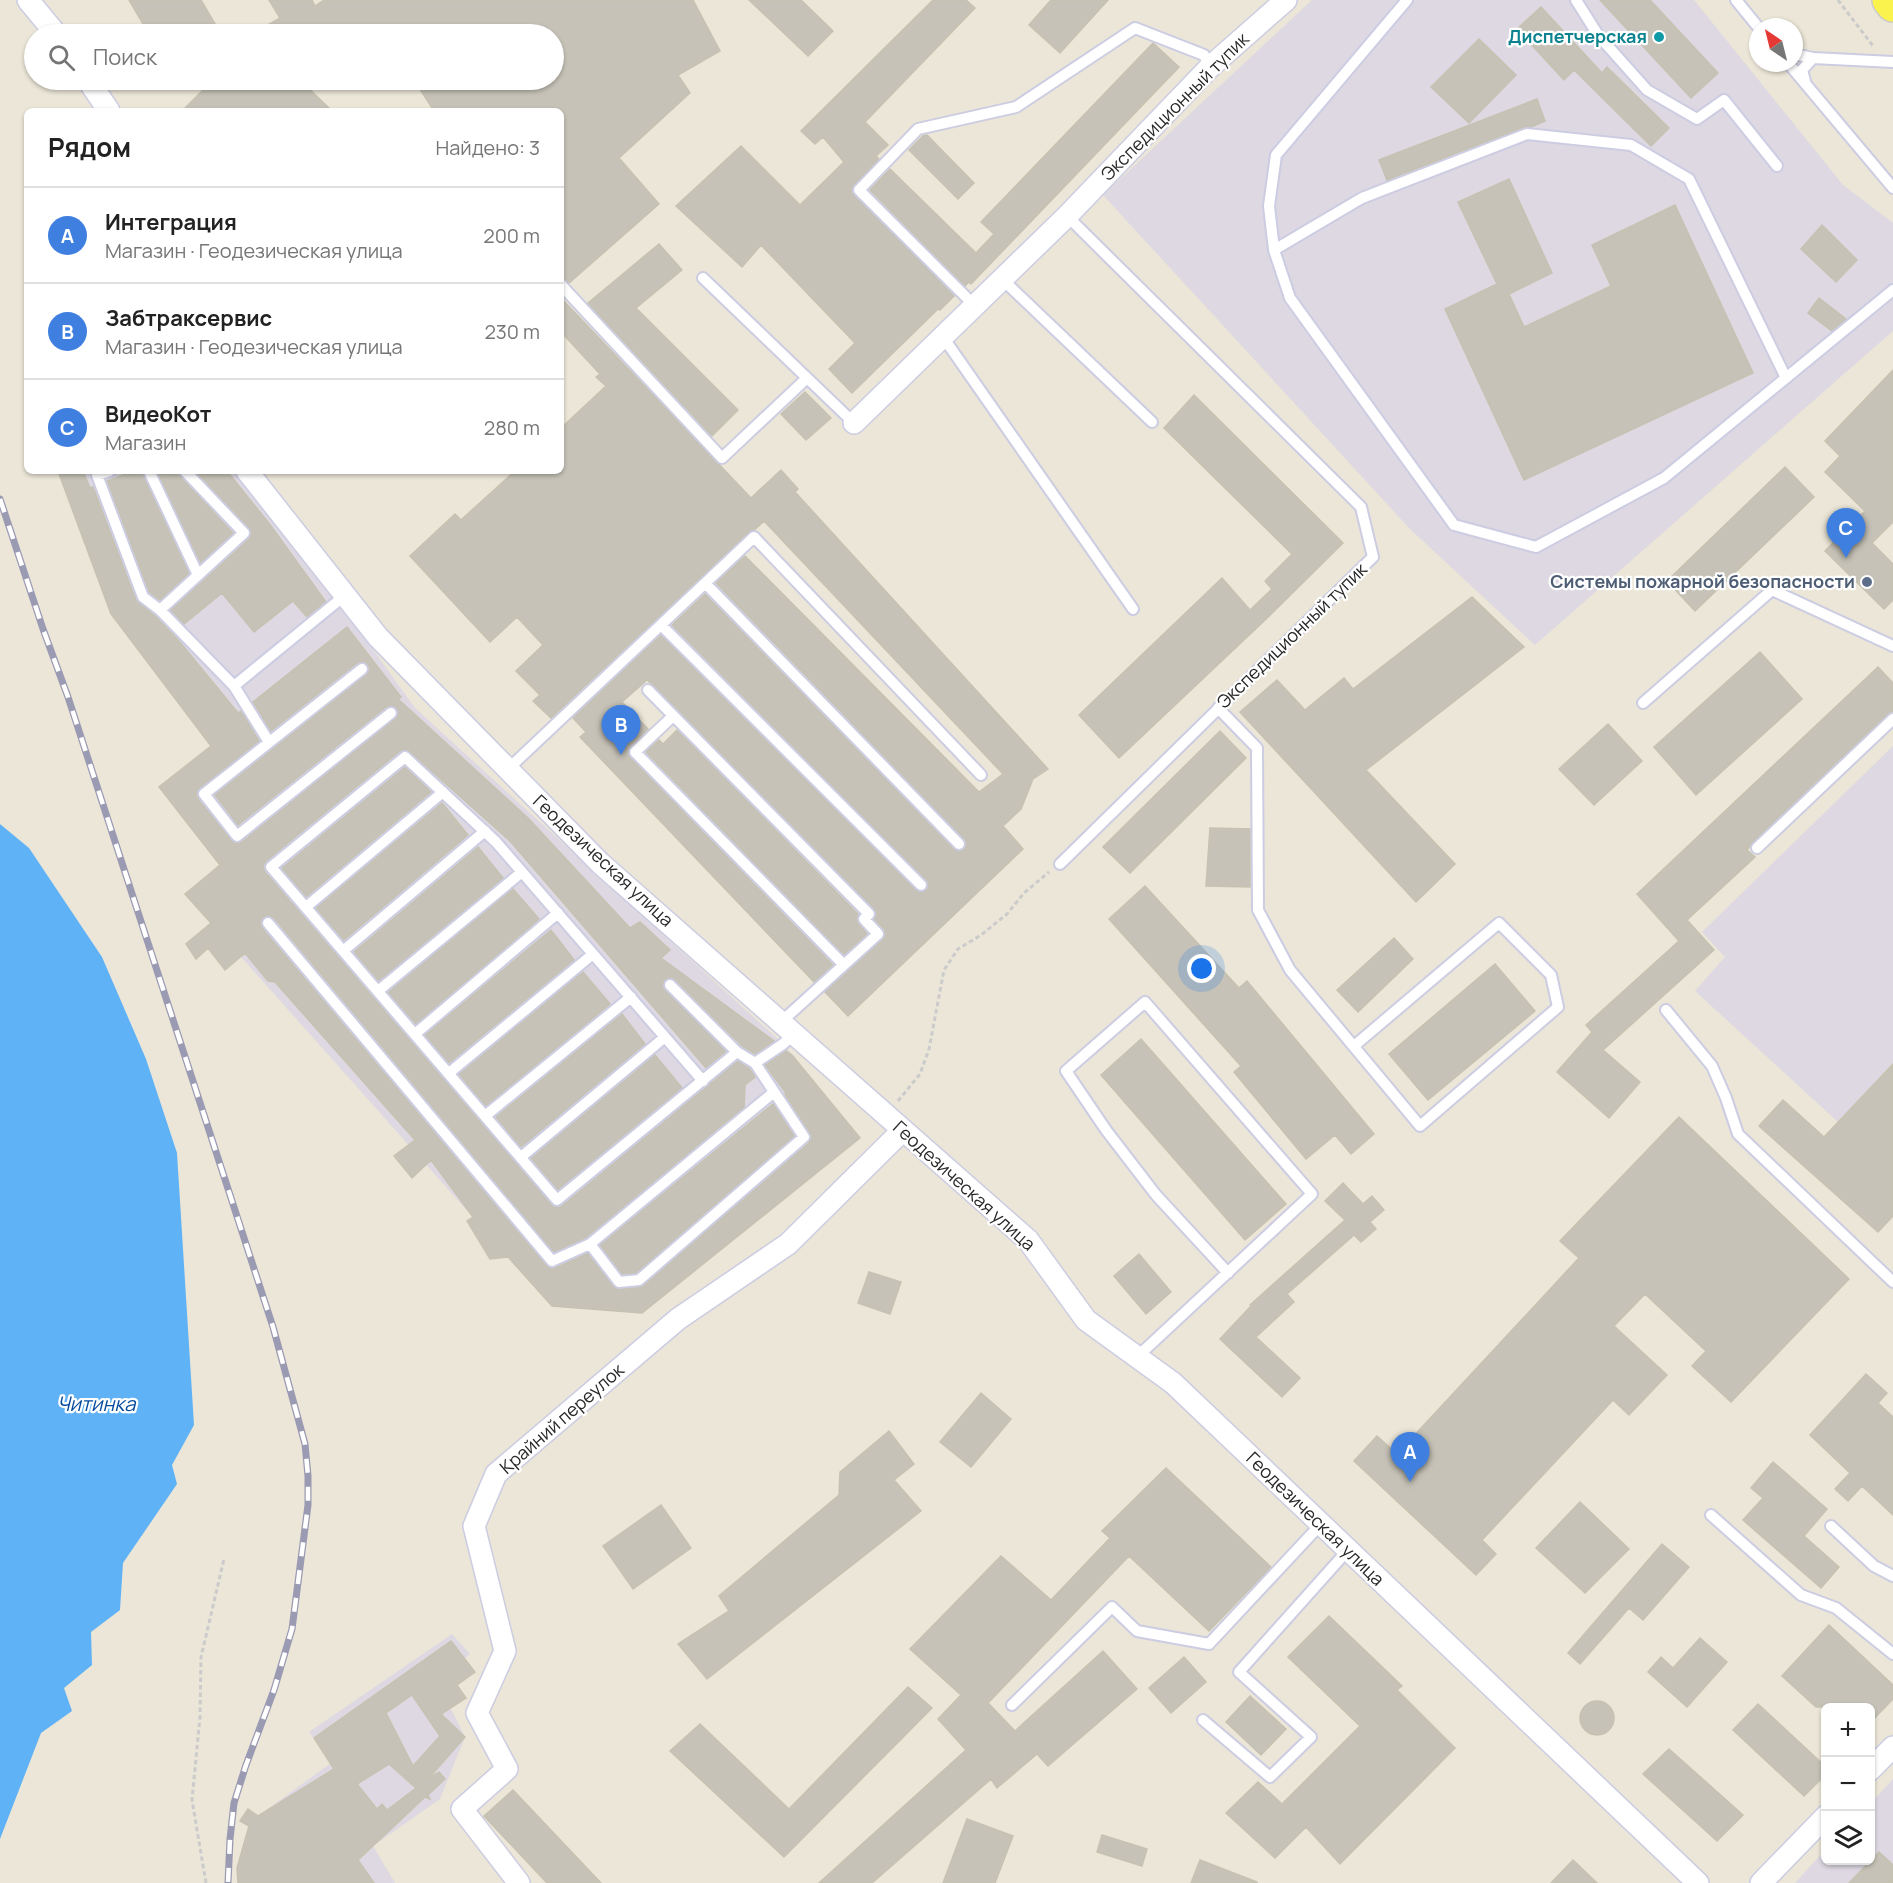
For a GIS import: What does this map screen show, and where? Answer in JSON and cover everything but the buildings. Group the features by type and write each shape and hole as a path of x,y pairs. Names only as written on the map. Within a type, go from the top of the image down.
{"main road":[{"path":"1889,0 1893,5"}],"street":[{"path":"28,0 48,24"},
{"name":"Экспедиционный тупик","path":"854,423 1067,216 1210,67 1286,0"},
{"path":"94,90 107,108"},
{"name":"Геодезическая улица","path":"249,474 378,637 600,863 1028,1240 1086,1320 1173,1383 1698,1883"},
{"name":"Крайний переулок","path":"519,1883 462,1809 507,1769 477,1713 505,1651 474,1526 496,1474 678,1319 788,1244 903,1130"},
{"path":"1875,1765 1893,1747"},
{"path":"1761,1883 1821,1821"}],"lane":[{"path":"1407,0 1276,155 1269,206 1274,250 1290,298 1454,525 1536,547 1664,478 1893,290"},
{"path":"1576,0 1598,35 1647,90 1697,119 1724,100 1777,166"},
{"path":"1736,0 1751,18"},
{"path":"975,306 859,190 918,129 1016,107 1135,28 1204,55 1210,67"},
{"path":"1803,56 1890,62"},
{"path":"1808,87 1802,70 1813,58"},
{"path":"1796,72 1893,188"},
{"path":"1274,250 1362,198 1527,134 1631,145 1689,179 1786,378"},
{"name":"Экспедиционный тупик","path":"1060,864 1372,557 1361,507 1067,216"},
{"path":"703,278 854,423"},
{"path":"1002,279 1152,422"},
{"path":"564,288 722,458 807,378"},
{"path":"943,337 1133,609"},
{"path":"101,474 98,475 143,597 160,610 234,686 269,742"},
{"path":"151,474 198,575"},
{"path":"160,610 244,533 188,474"},
{"path":"508,770 754,537 981,774"},
{"path":"705,583 959,844"},
{"path":"1643,703 1772,590 1893,646"},
{"path":"234,686 338,602 344,594"},
{"path":"661,625 921,885"},
{"path":"362,669 204,794 237,836 392,713"},
{"path":"648,690 869,914 864,919 878,934 844,965 788,1028 783,1044 755,1063"},
{"path":"1218,708 1257,748 1258,910 1290,970 1420,1126 1558,1006 1551,975 1499,923 1354,1046"},
{"path":"673,716 635,752 844,965"},
{"path":"1757,848 1893,719"},
{"path":"702,1081 485,831 405,757 272,867 557,1200 702,1081 737,1052"},
{"path":"306,907 443,792"},
{"path":"343,951 485,831"},
{"path":"378,991 522,872"},
{"path":"415,1034 558,913"},
{"path":"268,923 552,1261 590,1244 774,1092"},
{"path":"449,1073 593,954"},
{"path":"590,1244 619,1282 639,1280 804,1137 755,1063 737,1052 670,985"},
{"path":"485,1116 631,997"},
{"path":"1137,1357 1228,1273 1312,1194 1145,1002 1066,1071 1106,1130 1156,1195 1228,1273"},
{"path":"1666,1010 1712,1066 1738,1134 1893,1282"},
{"path":"521,1157 665,1037"},
{"path":"1711,1515 1801,1595 1836,1608 1893,1654"},
{"path":"1012,1705 1112,1607 1137,1631 1209,1644 1321,1524"},
{"path":"1831,1526 1874,1566 1893,1576"},
{"path":"1203,1720 1270,1777 1311,1737 1239,1672 1348,1550"}],"path":[{"path":"1838,0 1890,62"},
{"path":"886,1115 920,1074 929,1049 944,970 958,949 981,935 1007,914 1024,893 1060,864"},
{"path":"206,1883 192,1800 200,1717 201,1658 224,1559"}],"shaded area":[{"path":"1312,0 1694,0 1749,68 1749,72 1752,72 1843,185 1893,223 1893,331 1535,645 1410,529 1103,195"},
{"path":"60,474 237,474 338,601 415,708 783,1044 860,1138 642,1313 552,1306 185,894 220,865 159,787 211,746"},
{"path":"1893,746 1893,1064 1838,1122 1695,991 1725,957 1702,932"},
{"path":"452,1634 470,1654 440,1677 441,1689 465,1737 440,1799 373,1846 395,1883 239,1883 237,1868 250,1822 331,1763 309,1732"},
{"path":"1893,1779 1893,1883 1795,1883 1821,1854 1821,1865 1875,1865 1875,1799"}],"water":[{"name":"Читинка","path":"0,824 29,848 102,957 146,1059 177,1153 194,1425 172,1465 177,1484 123,1563 120,1610 91,1632 92,1665 64,1688 72,1711 41,1733 0,1839"}],"railway":[{"path":"0,499 68,697 273,1327 305,1444 308,1505 292,1629 274,1690 234,1803 228,1883"}],"place":[{"name":"Диспетчерская","path":"1659,37"},
{"name":"ВидеоКот","path":"1846,558"},
{"name":"Системы пожарной безопасности","path":"1867,582"},
{"name":"Забтраксервис","path":"621,755"},
{"name":"Интеграция","path":"1410,1482"}]}
